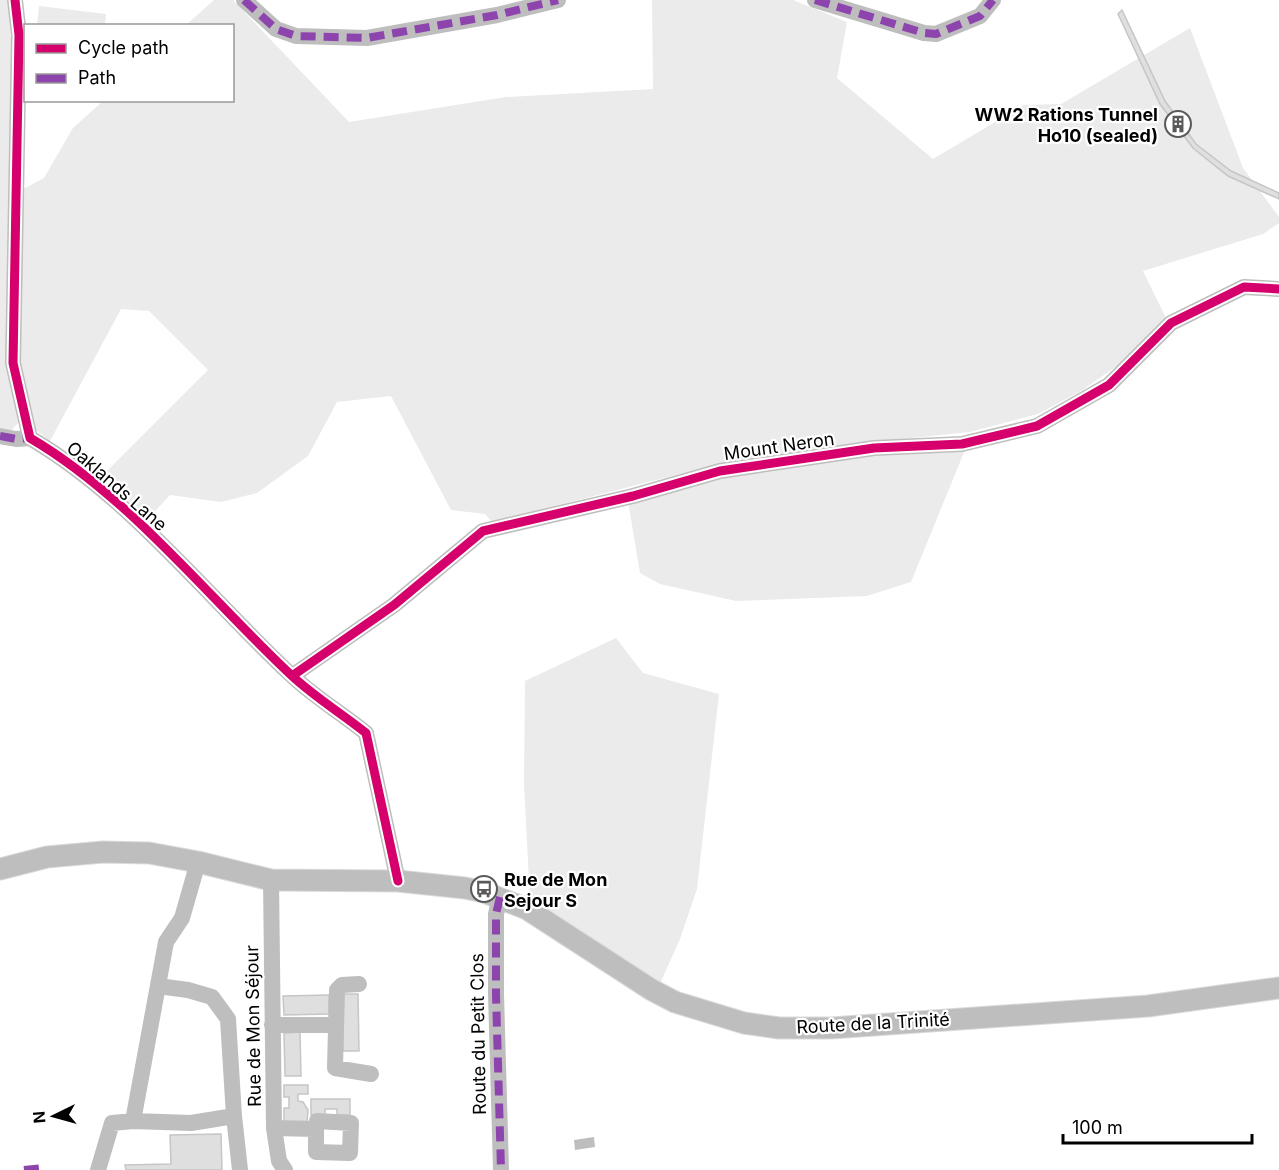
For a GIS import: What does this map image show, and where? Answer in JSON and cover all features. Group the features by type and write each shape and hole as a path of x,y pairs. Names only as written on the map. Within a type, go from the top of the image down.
{"main road":[{"name":"Route de la Trinité","path":"0,869 48,857 103,852 149,853 198,862 271,880 398,881 465,888 500,897 534,913 652,990 675,1002 744,1023 779,1028 831,1028 1147,1006 1279,988"}],"street":[{"path":"0,436 16,439 30,438 13,363 19,35 15,0"},
{"path":"244,0 276,29 296,36 368,38 497,15 558,0"},
{"path":"815,0 924,33 936,34 980,16 993,0"},
{"name":"Mount Neron","path":"292,676 394,605 483,531 633,496 720,471 874,448 962,444 1036,426 1110,385 1171,323 1244,287 1279,289"},
{"name":"Oaklands Lane","path":"30,438 60,456 140,524 292,676 366,733 398,881"},
{"path":"133,1121 166,942 182,918 198,862"},
{"name":"Rue de Mon Séjour","path":"271,880 274,1128 279,1161 285,1170"},
{"name":"Route du Petit Clos","path":"500,897 496,914 496,994 501,1170"},
{"path":"359,984 342,985 337,990 335,1068 371,1074"},
{"path":"158,986 188,990 212,997 228,1019 240,1170"},
{"path":"272,1025 336,1025"},
{"path":"98,1170 112,1123 133,1121 191,1123 234,1116"},
{"path":"274,1128 316,1129"}],"shaded area":[{"path":"0,0 8,0 12,54 18,423 10,432 0,430"},
{"path":"214,0 233,0 349,122 506,97 653,89 652,0 793,0 847,22 837,78 933,159 1024,105 1061,104 1190,28 1243,168 1279,217 1279,223 1263,234 1143,271 1166,318 1124,361 1081,391 1038,414 970,432 824,447 715,465 492,522 485,514 451,510 391,396 337,402 308,456 257,493 221,502 170,495 148,519 102,476 208,370 149,311 121,309 50,441 35,429 19,360 23,189 44,178 73,128 102,102 234,102 234,24 187,24"},
{"path":"39,6 106,14 105,24 37,24"},
{"path":"967,445 911,582 867,596 736,601 660,584 640,573 628,501 721,473"},
{"path":"616,638 643,673 719,694 697,889 680,939 659,986 530,901 524,784 525,681"},
{"path":"594,1137 595,1147 575,1150 574,1140"}],"building":[{"name":"WW2 Rations Tunnel Ho10 (sealed)","path":"1122,10 1165,101 1196,144 1231,171 1279,193 1279,199 1228,176 1193,148 1160,104 1118,14"},
{"path":"342,994 358,994 359,1051 343,1051"},
{"path":"329,995 329,1014 284,1015 283,996"},
{"path":"300,1032 301,1076 285,1076 284,1033"},
{"path":"284,1085 308,1085 308,1094 298,1094 298,1101 303,1102 308,1110 307,1123 284,1123 284,1108 289,1108 289,1097 284,1097"},
{"path":"311,1099 350,1099 350,1115 337,1115 337,1109 325,1109 325,1115 311,1115"},
{"path":"221,1134 222,1170 126,1170 125,1165 171,1164 170,1135"}],"marked path":[{"path":"244,0 276,29 296,36 367,38 497,15 558,0"},
{"path":"815,0 924,33 936,34 980,16 993,0"},
{"path":"0,436 16,439 30,438"},
{"path":"500,897 496,914 496,994 501,1170"},
{"path":"24,1170 43,1168"}],"cycle path":[{"path":"15,0 19,35 13,363 30,438 101,488 166,548 290,674 366,733 398,881"},
{"path":"292,676 394,605 483,531 633,496 720,471 874,448 962,444 1037,426 1109,385 1171,323 1244,287 1279,289"}],"place":[{"name":"WW2 Rations Tunnel Ho10 (sealed)","path":"1178,124"},
{"name":"Rue de Mon Sejour S","path":"484,889"}]}
